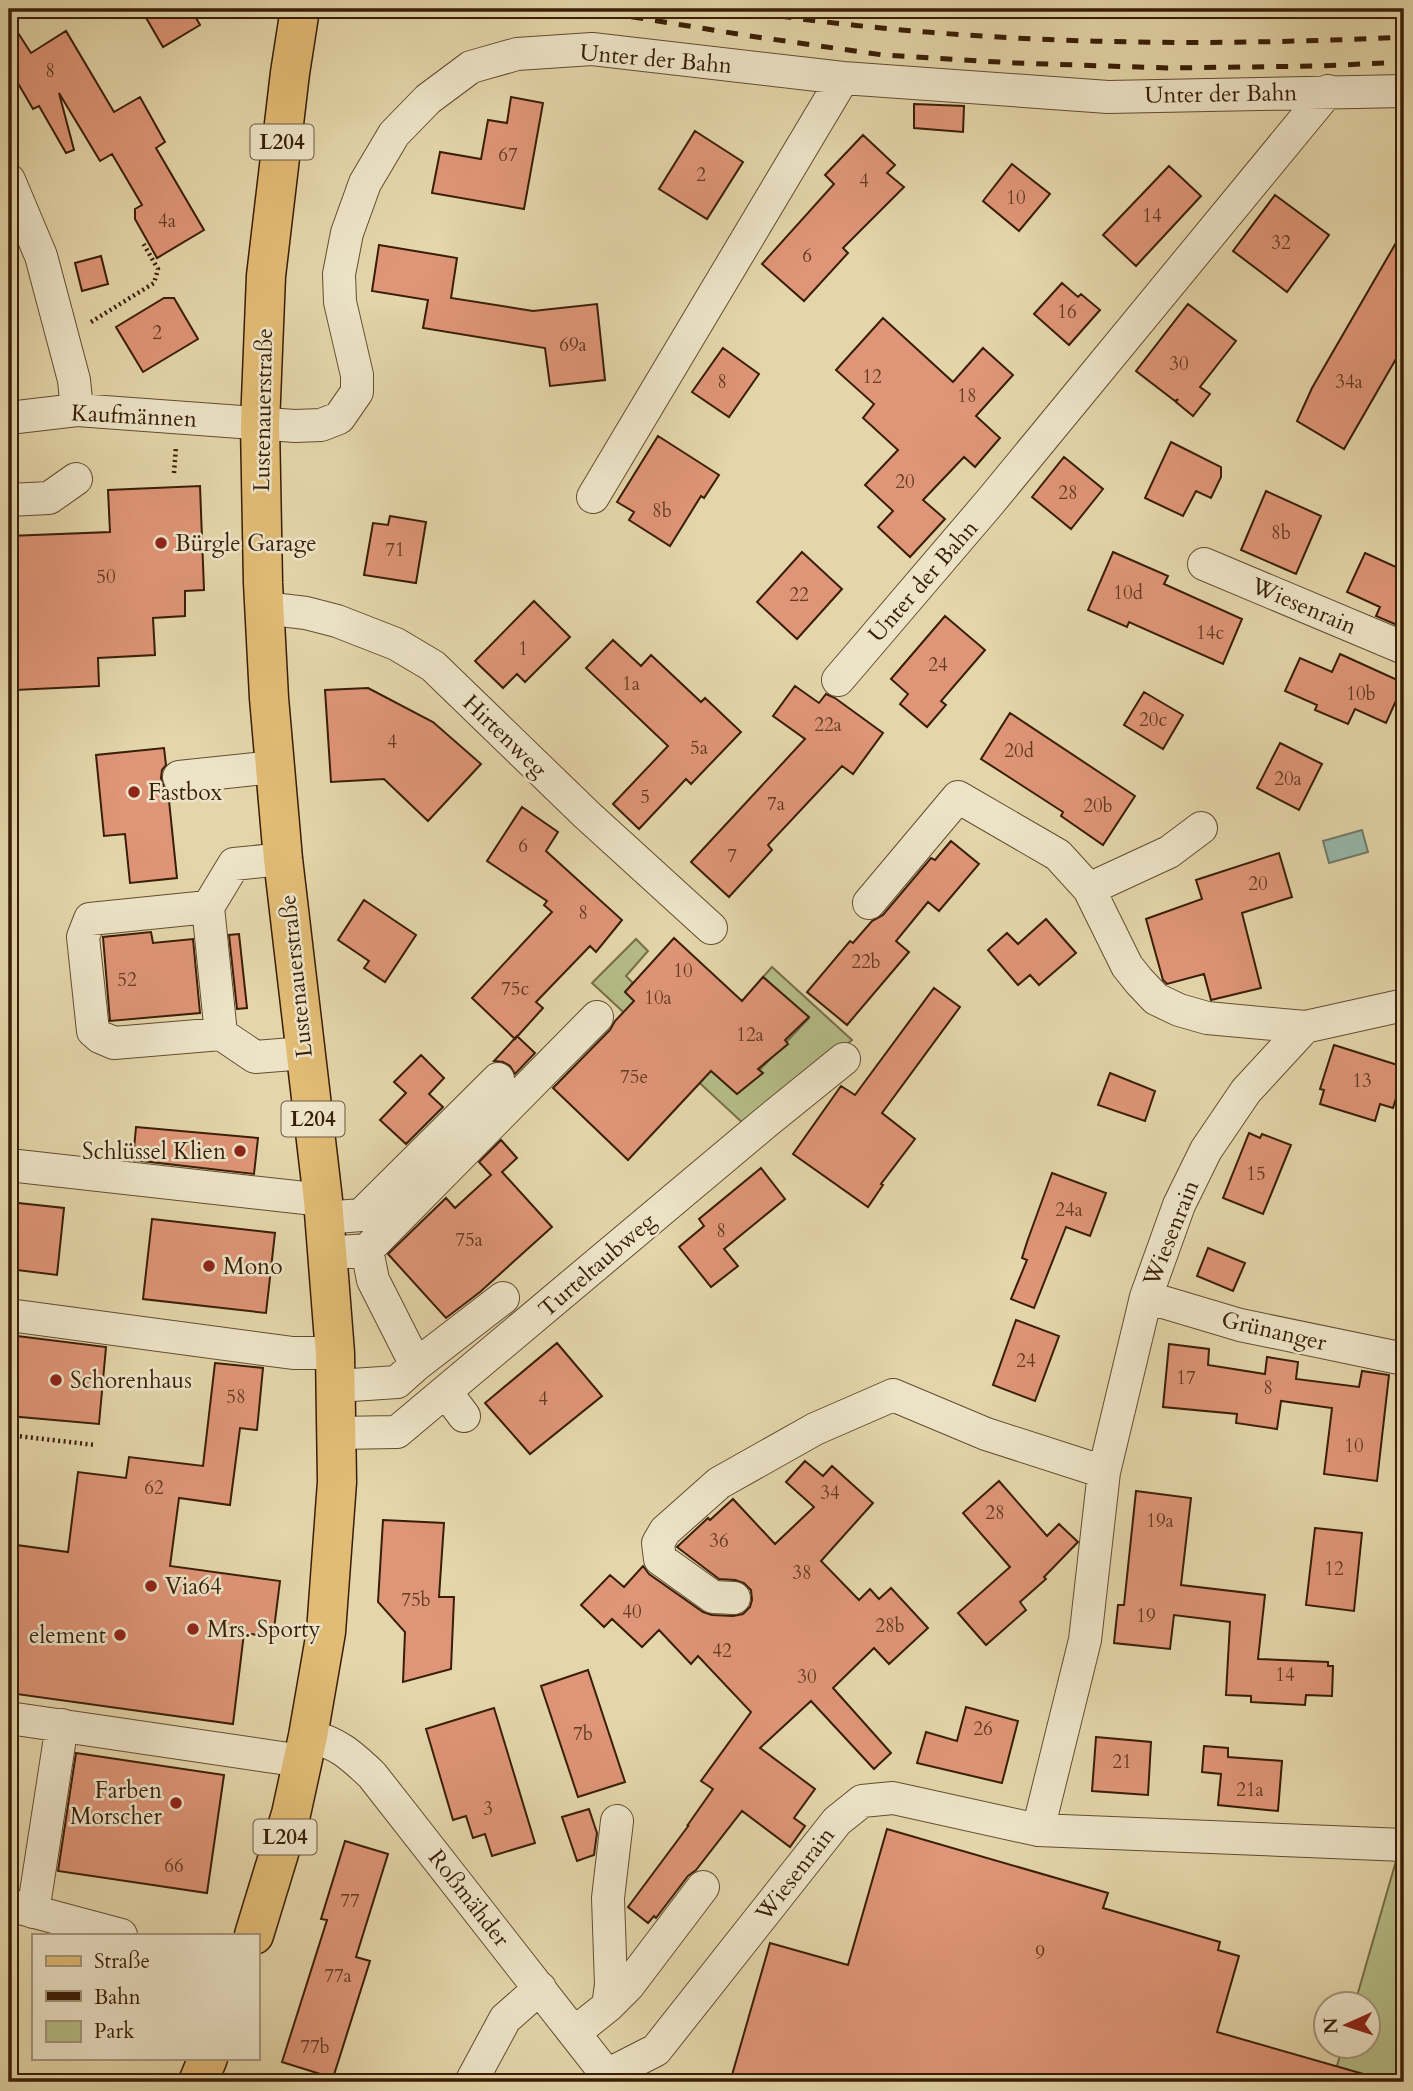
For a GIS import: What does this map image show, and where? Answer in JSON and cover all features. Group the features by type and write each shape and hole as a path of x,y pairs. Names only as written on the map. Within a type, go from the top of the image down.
{"main road":[{"name":"Lustenauerstraße","path":"254,1934 291,1814 305,1749 326,1632 337,1482 336,1370 325,1224 283,859 264,608 260,424 266,276 289,73 300,9"},
{"path":"198,2082 207,2060"}],"street":[{"name":"Unter der Bahn","path":"260,424 321,425 340,418 351,403 357,392 357,375 340,302 339,274 353,215 365,183 394,134 428,99 471,67 517,54 592,50 843,78 1108,97 1404,90"},
{"path":"593,497 843,78"},
{"name":"Unter der Bahn","path":"838,680 990,502 1328,91"},
{"path":"9,180 41,256 74,380 77,410"},
{"name":"Kaufmännen","path":"9,418 77,410 260,424"},
{"path":"9,500 49,498 76,479"},
{"name":"Wiesenrain","path":"1204,564 1404,648"},
{"name":"Hirtenweg","path":"264,608 306,612 337,621 396,644 433,666 587,815 711,928"},
{"path":"179,777 274,767"},
{"path":"869,903 958,797 1058,855 1089,889 1127,965 1139,981 1156,999 1179,1010 1207,1018 1305,1027 1404,1005"},
{"path":"1089,889 1169,852 1201,828"},
{"path":"222,1034 208,907 234,863 283,859"},
{"path":"208,907 90,919 83,937 93,1031 114,1043 222,1034 255,1057 305,1053"},
{"path":"367,1250 597,1017"},
{"name":"Wiesenrain","path":"1038,1830 1085,1640 1104,1472 1146,1297 1179,1205 1206,1150 1246,1091 1305,1027"},
{"name":"Turteltaubweg","path":"336,1433 397,1432 844,1059"},
{"path":"325,1224 361,1215 498,1079"},
{"path":"9,1166 325,1224 367,1250 373,1280 416,1365"},
{"name":"Grünanger","path":"1146,1297 1240,1325 1404,1359"},
{"path":"9,1315 293,1353 336,1370 397,1382 503,1298"},
{"path":"446,1392 464,1416"},
{"path":"734,1598 713,1597 660,1559 659,1543 665,1531 719,1483 815,1429 893,1395 986,1434 1104,1472"},
{"name":"Roßmähder","path":"9,1718 62,1726 305,1749 328,1740 372,1775 608,2079"},
{"path":"62,1726 21,1909 117,1934"},
{"name":"Wiesenrain","path":"608,2079 656,2050 836,1821 862,1801 893,1798 1038,1830 1404,1845"},
{"path":"608,2006 611,1985 608,1898 617,1821"},
{"path":"574,2033 628,1986 703,1887"},
{"path":"471,2082 505,2019 540,1988"}],"path":[{"path":"93,321 154,283 158,269 144,243"},
{"path":"9,1435 95,1445"}],"green space":[{"path":"636,939 648,951 626,976 633,983 625,992 737,1094 809,1018 763,977 772,967 852,1040 747,1127 592,983"},
{"path":"1396,1861 1404,1861 1404,2082 1332,2082 1339,2060 1382,2060 1382,1990 1359,1990"}],"shaded area":[{"path":"1362,830 1368,852 1329,863 1323,841"}],"building":[{"path":"141,9 191,9 200,25 163,47"},
{"path":"9,19 31,53 66,31 114,112 140,97 165,142 156,148 204,230 157,258 135,219 135,209 142,205 112,154 100,161 59,93 74,150 66,153 39,106 33,109 9,68"},
{"path":"511,97 543,103 524,209 432,193 440,152 481,159 488,120 507,123"},
{"path":"914,104 964,106 963,132 914,128"},
{"path":"695,131 743,162 707,219 659,189"},
{"path":"863,135 895,165 887,173 904,187 843,248 848,253 804,301 762,264 834,184 825,175"},
{"path":"1012,164 1050,194 1019,231 983,201"},
{"path":"1169,166 1201,196 1136,266 1103,235"},
{"path":"1275,195 1329,235 1287,292 1233,251"},
{"path":"1404,229 1404,345 1344,449 1297,421 1312,388"},
{"path":"379,245 457,258 451,298 533,311 597,304 605,380 550,386 545,348 423,328 428,300 372,291"},
{"path":"101,256 108,284 82,291 75,263"},
{"path":"1062,283 1078,297 1081,294 1100,310 1069,345 1034,314"},
{"path":"164,298 174,298 198,339 143,372 116,327"},
{"path":"1188,304 1236,341 1200,387 1210,394 1193,416 1176,402 1178,399 1175,401 1136,371"},
{"path":"883,318 953,382 983,348 1013,375 976,416 1000,438 975,467 964,457 923,500 945,519 910,557 878,527 893,511 865,485 898,450 863,418 874,404 836,370"},
{"path":"723,348 759,374 729,417 692,392"},
{"path":"658,436 719,475 704,498 701,496 670,546 629,520 634,512 617,502"},
{"path":"1171,442 1221,467 1221,477 1211,498 1196,491 1183,516 1145,498"},
{"path":"1064,457 1103,489 1071,529 1032,497"},
{"path":"200,486 204,590 185,591 185,616 153,618 155,655 98,658 99,686 15,690 9,536 110,532 108,490"},
{"path":"1266,491 1321,516 1296,574 1241,550"},
{"path":"390,516 426,522 416,583 364,575 373,523 388,525"},
{"path":"802,552 842,589 797,639 757,602"},
{"path":"1113,552 1168,576 1164,584 1242,619 1223,664 1129,622 1127,627 1088,610"},
{"path":"1365,553 1398,568 1404,556 1404,628 1376,616 1380,607 1347,592"},
{"path":"534,601 570,637 525,682 517,674 503,688 475,661"},
{"path":"945,616 985,650 941,701 946,705 927,727 900,704 908,694 891,679"},
{"path":"613,640 641,666 651,655 701,702 705,698 741,732 691,784 686,779 639,829 613,804 668,746 586,668"},
{"path":"1340,654 1404,683 1386,723 1355,709 1348,724 1315,710 1317,705 1285,691 1300,658 1332,672"},
{"path":"795,686 819,703 826,694 835,698 883,733 853,774 842,766 768,845 772,850 729,897 691,862 805,739 773,716"},
{"path":"368,688 433,722 481,764 428,821 384,779 331,782 325,690"},
{"path":"1144,692 1183,715 1163,749 1124,725"},
{"path":"1010,713 1135,796 1103,845 1061,816 1063,812 981,759"},
{"path":"1280,743 1322,764 1299,810 1257,788"},
{"name":"Fastbox","path":"164,748 166,765 161,778 168,791 177,878 130,883 125,834 104,836 96,755"},
{"path":"522,807 558,832 546,851 622,920 596,952 590,946 536,1002 543,1008 515,1039 472,998 552,912 544,905 547,901 487,861"},
{"path":"951,841 979,864 939,911 928,902 896,941 909,952 847,1025 807,992 850,941 853,943 872,921 883,915 931,858 935,860"},
{"path":"1279,853 1292,897 1242,913 1261,988 1211,1000 1204,974 1167,984 1163,980 1146,919 1202,899 1196,880"},
{"path":"364,900 416,935 385,982 364,968 369,961 338,940"},
{"path":"1046,919 1076,953 1039,985 1030,975 1018,985 988,950 1007,933 1018,944"},
{"path":"151,932 153,943 193,939 200,1013 110,1021 103,937"},
{"path":"239,934 247,1008 237,1009 229,935"},
{"path":"674,938 742,1001 763,977 809,1017 785,1040 788,1044 758,1069 763,1073 737,1094 711,1071 628,1160 553,1088 610,1030 634,1001 625,992"},
{"path":"934,988 960,1007 882,1113 915,1139 881,1184 883,1185 868,1207 793,1154 841,1086 855,1095"},
{"path":"517,1036 535,1053 515,1074 510,1066 494,1061"},
{"path":"1334,1045 1404,1067 1393,1108 1380,1104 1375,1121 1320,1104 1324,1090 1320,1089"},
{"path":"421,1055 444,1078 429,1094 443,1107 406,1144 380,1120 406,1093 394,1082"},
{"path":"1110,1073 1155,1091 1145,1121 1098,1105"},
{"path":"136,1127 258,1138 254,1174 133,1160"},
{"path":"1249,1133 1260,1138 1262,1134 1291,1145 1263,1214 1223,1198"},
{"path":"501,1140 517,1158 502,1172 552,1227 480,1292 446,1318 388,1254 446,1198 455,1208 491,1175 479,1162"},
{"path":"761,1168 785,1199 724,1249 738,1266 711,1287 679,1247 704,1226 699,1219"},
{"path":"1052,1173 1106,1193 1090,1236 1066,1227 1034,1308 1011,1299 1027,1260 1022,1258"},
{"path":"9,1202 64,1208 57,1275 9,1269"},
{"name":"Mono","path":"152,1219 275,1233 266,1313 143,1299"},
{"path":"1208,1248 1245,1263 1233,1291 1197,1276"},
{"path":"1016,1320 1059,1336 1035,1401 993,1385"},
{"name":"Schorenhaus","path":"9,1335 106,1347 99,1424 9,1416"},
{"path":"557,1343 602,1396 530,1454 485,1403"},
{"path":"1169,1344 1209,1349 1208,1365 1265,1374 1267,1357 1298,1362 1296,1379 1359,1387 1362,1371 1389,1375 1377,1481 1324,1474 1332,1408 1281,1401 1277,1429 1236,1423 1237,1414 1163,1407"},
{"name":"element","path":"215,1363 263,1368 257,1430 240,1428 230,1505 179,1498 170,1566 280,1581 273,1637 244,1633 233,1724 9,1693 9,1544 68,1552 78,1472 126,1478 129,1457 203,1466"},
{"path":"805,1461 823,1476 832,1466 873,1503 821,1561 859,1600 870,1589 879,1599 891,1588 928,1628 889,1664 874,1648 833,1688 891,1753 874,1769 811,1701 760,1748 815,1789 794,1818 805,1826 790,1847 742,1811 656,1918 654,1916 648,1923 628,1907 713,1789 701,1781 751,1712 698,1656 691,1664 659,1630 642,1647 612,1619 604,1627 581,1605 610,1575 624,1587 643,1566 649,1574 703,1612 712,1615 743,1614 750,1607 751,1590 744,1583 719,1579 677,1547 733,1499 775,1544 814,1507 786,1482"},
{"path":"999,1481 1047,1536 1059,1524 1078,1542 1044,1577 1046,1579 1020,1602 1026,1610 986,1645 958,1613 1010,1567 963,1513"},
{"path":"1136,1491 1191,1498 1181,1585 1265,1595 1258,1659 1328,1662 1328,1666 1333,1666 1332,1696 1306,1695 1305,1705 1251,1702 1251,1696 1226,1695 1230,1622 1174,1615 1170,1649 1114,1643 1118,1605 1124,1605"},
{"path":"383,1520 444,1523 439,1597 454,1597 451,1669 403,1682 405,1632 378,1602"},
{"path":"1315,1528 1362,1533 1354,1611 1306,1605"},
{"path":"588,1670 625,1782 578,1797 541,1686"},
{"path":"966,1707 1018,1721 1002,1783 917,1763 926,1732 957,1741"},
{"path":"494,1708 535,1843 492,1856 485,1834 473,1838 466,1816 453,1820 426,1729"},
{"path":"1096,1737 1151,1742 1148,1795 1092,1791"},
{"path":"1204,1746 1228,1748 1228,1757 1282,1761 1278,1811 1218,1805 1221,1774 1202,1772"},
{"path":"76,1753 224,1775 207,1893 58,1871"},
{"path":"589,1809 597,1833 594,1855 577,1861 562,1817"},
{"path":"887,1829 1108,1893 1103,1908 1220,1942 1218,1950 1239,1956 1217,2032 1367,2075 1366,2082 730,2082 770,1943 848,1965"},
{"path":"345,1841 388,1854 356,1957 370,1961 333,2078 282,2062 327,1920 321,1919"}],"railway":[{"path":"584,9 883,55 1168,68 1404,62"},
{"path":"732,9 899,30 1067,40 1236,42 1404,37"}],"place":[{"name":"Bürgle Garage","path":"161,543"},
{"name":"Fastbox","path":"134,792"},
{"name":"Schlüssel Klien","path":"240,1151"},
{"name":"Mono","path":"209,1266"},
{"name":"Schorenhaus","path":"56,1380"},
{"name":"Via64","path":"151,1586"},
{"name":"Mrs. Sporty","path":"193,1629"},
{"name":"element","path":"120,1635"},
{"name":"Farben Morscher","path":"176,1803"}]}
